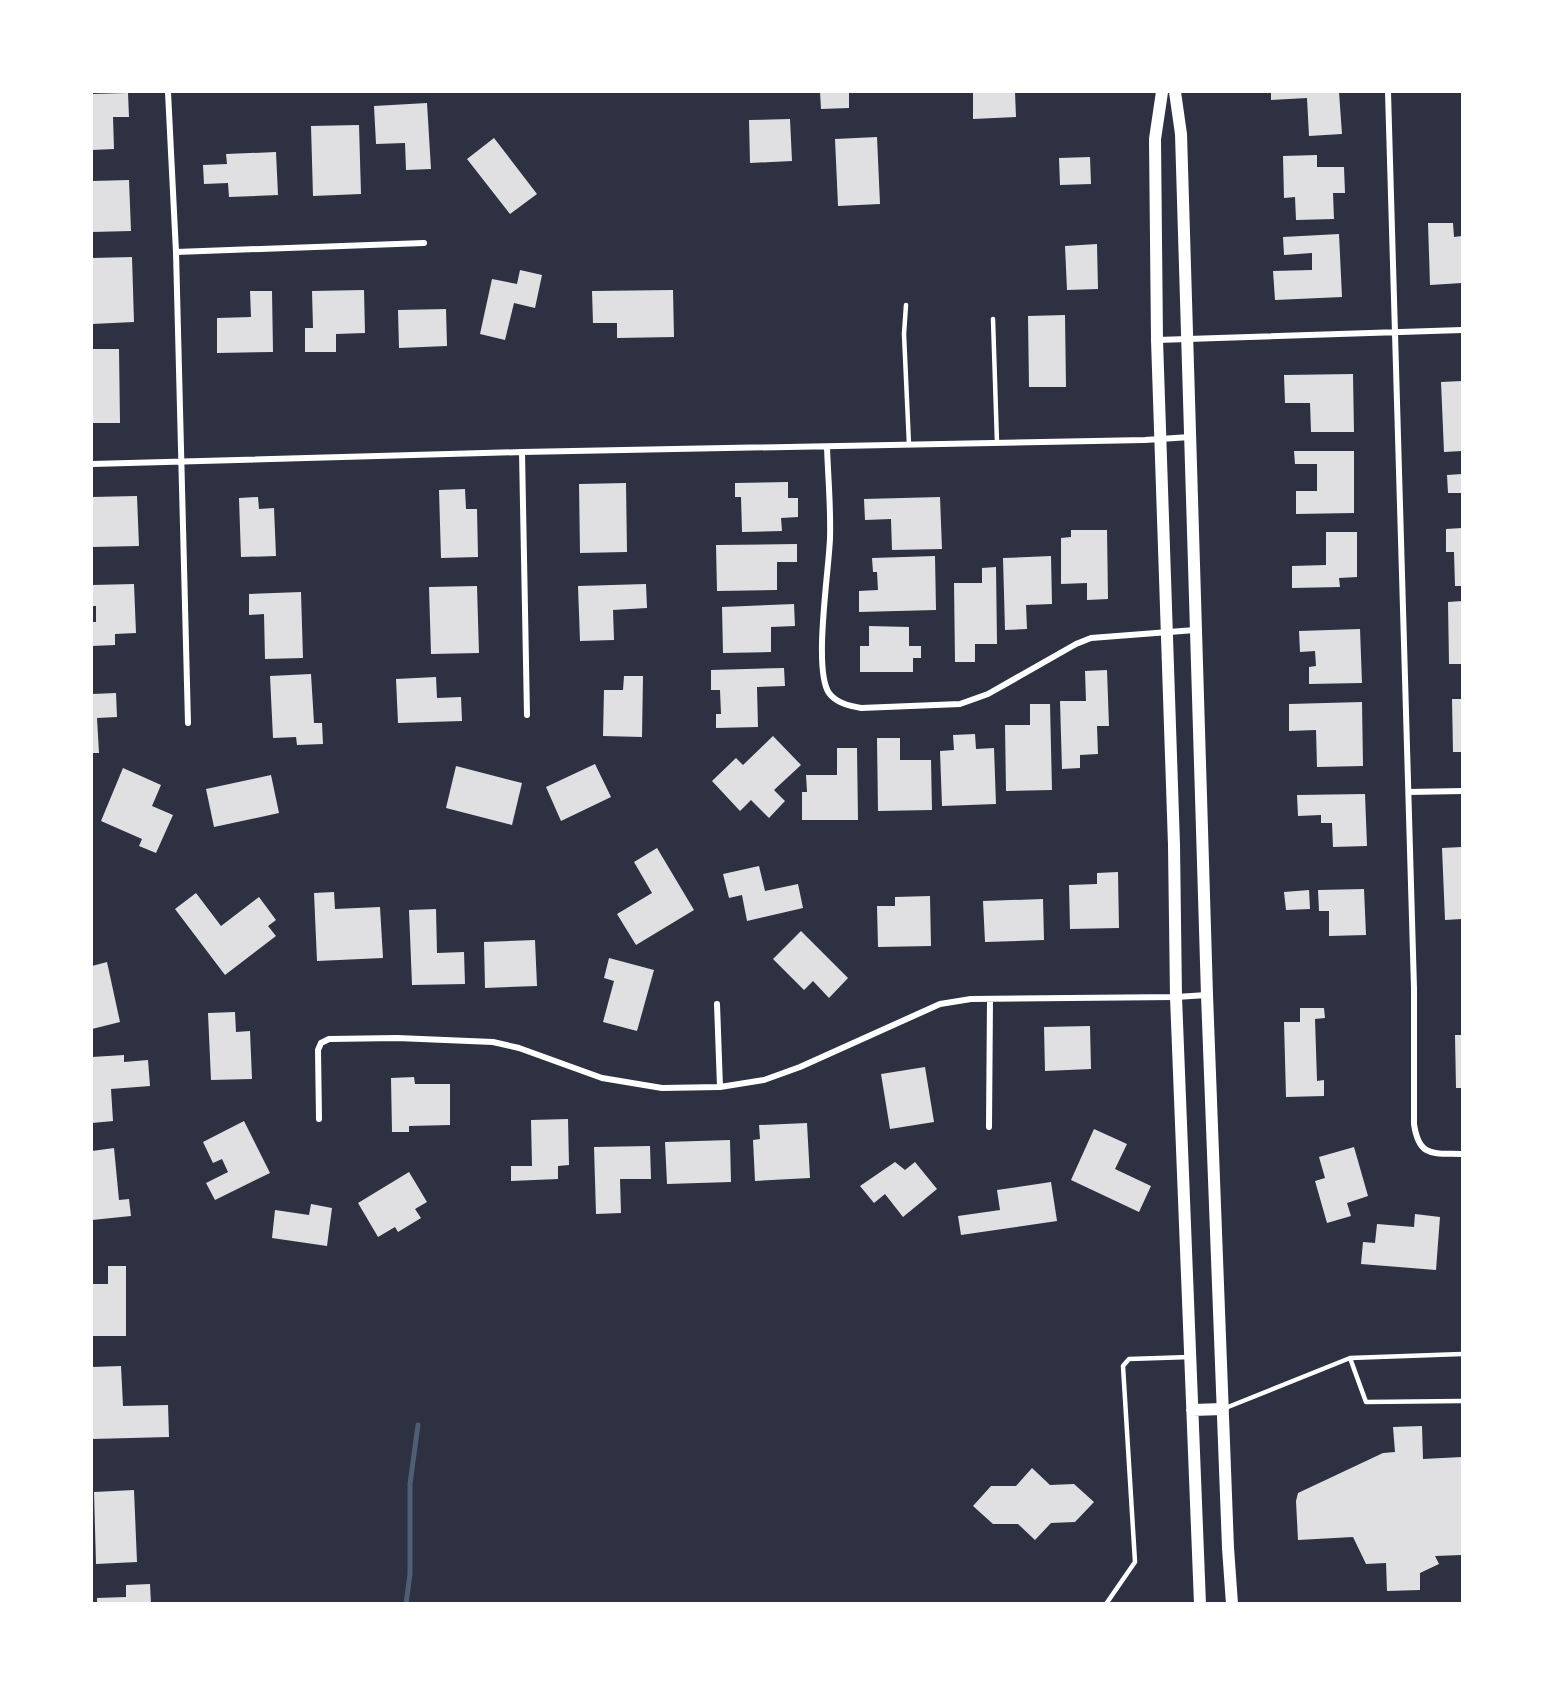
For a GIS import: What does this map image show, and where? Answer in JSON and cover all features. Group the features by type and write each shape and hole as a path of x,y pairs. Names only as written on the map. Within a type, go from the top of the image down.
{"main road":[{"path":"1162,92 1155,139 1157,340 1174,845 1176,997 1200,1604"},
{"path":"1175,92 1180,134 1207,995 1232,1604"},
{"path":"1192,1410 1223,1409"}],"street":[{"path":"168,92 176,252 188,723"},
{"path":"1388,92 1414,988 1414,1124 1417,1142 1424,1149 1433,1153 1462,1154"},
{"path":"176,252 424,243"},
{"path":"1157,340 1462,330"},
{"path":"92,464 1190,437"},
{"path":"827,447 830,536 823,616 823,678 830,694 848,706 861,708 960,704 988,694 1076,644 1091,638 1196,630"},
{"path":"522,452 526,715"},
{"path":"1409,792 1462,791"},
{"path":"319,1119 318,1050 321,1043 329,1039 397,1038 494,1042 519,1048 602,1078 662,1088 720,1088 764,1080 800,1067 940,1004 971,999 1207,995"},
{"path":"989,1127 990,999"},
{"path":"717,1004 720,1088"}],"lane":[{"path":"906,305 904,334 909,445"},
{"path":"993,319 997,443"},
{"path":"1223,1409 1350,1358 1462,1354"},
{"path":"1106,1604 1135,1563 1123,1366 1129,1359 1190,1357"},
{"path":"1350,1358 1365,1402 1462,1401"}],"building":[{"path":"820,92 849,92 849,108 821,109"},
{"path":"973,92 1015,92 1016,117 973,119"},
{"path":"1271,92 1339,92 1342,134 1309,136 1307,98 1271,100"},
{"path":"128,93 129,117 113,117 114,149 92,150 92,94"},
{"path":"427,103 431,169 406,170 405,143 376,144 374,106"},
{"path":"790,119 792,161 750,163 749,120"},
{"path":"359,125 361,194 313,196 311,126"},
{"path":"877,137 880,204 838,206 835,139"},
{"path":"494,138 537,194 510,214 467,159"},
{"path":"276,152 278,195 229,197 228,183 204,184 203,165 227,164 226,154"},
{"path":"1317,155 1317,167 1344,167 1345,193 1333,193 1334,219 1296,220 1295,197 1284,198 1283,156"},
{"path":"1090,157 1091,184 1060,185 1059,158"},
{"path":"129,180 131,231 92,232 92,181"},
{"path":"1428,223 1453,223 1454,237 1462,236 1462,283 1430,285"},
{"path":"1339,234 1342,297 1275,300 1273,271 1312,270 1312,253 1284,255 1283,237"},
{"path":"1097,244 1098,289 1067,290 1065,246"},
{"path":"132,257 134,322 92,324 92,258"},
{"path":"520,270 542,275 535,308 514,303 505,340 480,334 492,279 517,284"},
{"path":"364,290 365,333 336,334 336,352 305,352 305,328 313,328 312,291"},
{"path":"673,290 674,337 617,338 617,323 593,323 592,291"},
{"path":"250,291 272,291 273,352 217,353 217,318 251,317"},
{"path":"446,309 447,346 399,348 398,310"},
{"path":"1065,315 1066,387 1029,387 1028,316"},
{"path":"92,349 119,349 120,423 92,423"},
{"path":"1353,374 1354,432 1311,432 1310,403 1285,403 1284,375"},
{"path":"1462,381 1462,451 1444,452 1441,382"},
{"path":"1294,451 1354,451 1354,513 1296,514 1296,491 1317,491 1317,464 1295,464"},
{"path":"1462,474 1462,493 1448,493 1447,475"},
{"path":"788,482 788,498 798,498 798,517 781,518 782,531 742,532 741,497 735,497 735,483"},
{"path":"626,483 627,552 580,553 579,484"},
{"path":"465,489 466,509 477,509 478,557 441,558 439,490"},
{"path":"137,496 139,546 92,547 92,497"},
{"path":"258,497 259,509 274,508 276,556 241,557 239,498"},
{"path":"940,497 942,549 892,550 891,519 865,520 864,499"},
{"path":"1462,528 1462,586 1455,586 1454,552 1446,552 1446,529"},
{"path":"1071,530 1107,530 1108,599 1087,600 1087,583 1061,584 1061,538 1071,537"},
{"path":"1326,532 1357,532 1357,577 1339,578 1340,587 1292,588 1292,566 1326,565"},
{"path":"797,544 797,562 777,562 777,590 717,591 716,545"},
{"path":"935,556 936,610 859,612 859,591 878,590 877,572 873,572 872,558"},
{"path":"1051,556 1052,604 1026,605 1027,629 1005,630 1003,558"},
{"path":"996,567 997,644 975,644 975,662 955,662 954,583 982,583 982,568"},
{"path":"134,584 136,633 115,634 115,645 92,646 92,622 96,622 96,606 92,606 92,585"},
{"path":"646,584 647,608 613,610 614,640 580,641 578,586"},
{"path":"477,586 479,653 431,654 429,587"},
{"path":"301,592 303,658 265,659 264,614 249,615 249,594"},
{"path":"1462,601 1462,664 1449,664 1448,602"},
{"path":"794,604 795,626 771,627 771,652 723,653 722,607"},
{"path":"869,626 909,627 909,646 921,646 921,658 913,658 913,672 860,672 860,646 869,646"},
{"path":"1360,629 1362,683 1309,684 1309,667 1316,666 1315,651 1300,652 1299,631"},
{"path":"784,668 785,686 757,687 758,727 716,728 716,714 721,714 720,690 711,690 711,670"},
{"path":"1107,670 1109,726 1097,726 1098,754 1080,755 1080,768 1062,769 1060,701 1086,701 1085,671"},
{"path":"311,674 314,723 322,723 323,744 297,745 296,737 273,738 270,676"},
{"path":"624,676 643,676 642,737 603,736 604,690 623,690"},
{"path":"436,677 437,698 461,697 462,721 398,723 396,679"},
{"path":"116,693 117,717 97,718 99,753 92,753 92,694"},
{"path":"1452,699 1462,699 1462,752 1453,752"},
{"path":"1362,702 1363,766 1317,767 1316,730 1289,731 1289,704"},
{"path":"1030,704 1050,704 1052,790 1006,791 1005,725 1030,725"},
{"path":"975,734 976,749 994,748 996,804 942,806 940,751 954,750 953,735"},
{"path":"773,736 801,765 774,790 785,801 769,818 751,800 740,811 712,781 736,758 743,765"},
{"path":"877,738 900,738 900,760 931,760 932,810 878,811"},
{"path":"837,748 857,748 858,820 802,820 802,792 807,792 806,775 837,775"},
{"path":"595,764 611,797 561,821 546,787"},
{"path":"456,766 522,783 512,825 446,808"},
{"path":"123,768 161,785 152,806 173,815 156,853 139,846 142,839 101,821"},
{"path":"271,775 279,813 214,827 206,789"},
{"path":"1365,794 1367,846 1333,847 1332,823 1321,823 1321,815 1298,816 1297,795"},
{"path":"1462,847 1462,919 1445,920 1442,848"},
{"path":"657,848 694,910 636,945 617,914 652,893 634,862"},
{"path":"759,866 765,891 798,884 803,908 747,921 742,895 729,898 723,874"},
{"path":"1118,872 1119,928 1070,929 1069,885 1097,884 1097,873"},
{"path":"1364,889 1366,935 1329,936 1329,911 1319,911 1318,890"},
{"path":"1309,890 1310,909 1286,910 1284,892"},
{"path":"334,892 335,909 380,907 383,958 317,961 314,893"},
{"path":"196,893 221,926 259,897 276,920 268,926 276,936 225,975 175,909"},
{"path":"930,896 931,946 878,947 877,906 895,906 895,897"},
{"path":"1043,899 1044,940 985,942 983,901"},
{"path":"436,909 437,953 464,952 465,984 412,985 409,910"},
{"path":"801,931 848,978 829,998 813,981 804,990 773,959"},
{"path":"535,940 537,986 485,988 484,942"},
{"path":"609,958 654,970 637,1031 603,1022 614,981 604,978"},
{"path":"107,962 120,1022 92,1029 92,966"},
{"path":"1300,1008 1324,1008 1325,1018 1315,1019 1317,1081 1324,1080 1324,1096 1286,1097 1284,1022 1300,1022"},
{"path":"235,1012 236,1032 250,1031 252,1079 211,1080 208,1013"},
{"path":"1090,1026 1091,1069 1045,1071 1044,1027"},
{"path":"1455,1035 1462,1035 1462,1088 1456,1088"},
{"path":"124,1055 124,1062 148,1060 150,1086 111,1089 113,1121 92,1123 92,1057"},
{"path":"925,1067 934,1122 890,1129 881,1074"},
{"path":"414,1077 415,1084 450,1084 450,1125 409,1126 409,1132 392,1132 391,1078"},
{"path":"568,1119 569,1165 558,1166 558,1179 511,1181 511,1166 532,1166 531,1120"},
{"path":"244,1121 270,1173 215,1200 206,1183 228,1172 222,1159 213,1163 203,1142"},
{"path":"807,1123 810,1178 755,1181 753,1140 760,1139 759,1125"},
{"path":"1094,1129 1127,1144 1115,1169 1151,1186 1139,1212 1071,1180"},
{"path":"730,1140 731,1182 667,1184 665,1142"},
{"path":"650,1146 651,1179 620,1179 621,1213 596,1214 594,1147"},
{"path":"1354,1147 1368,1196 1347,1203 1351,1216 1327,1223 1315,1181 1325,1178 1319,1157"},
{"path":"114,1148 119,1200 129,1199 131,1216 92,1220 92,1151"},
{"path":"895,1162 905,1170 915,1162 937,1189 903,1217 885,1194 874,1203 860,1186"},
{"path":"409,1172 427,1202 415,1209 421,1218 398,1232 395,1227 378,1237 358,1203"},
{"path":"1051,1182 1057,1221 961,1235 958,1216 1000,1210 997,1190"},
{"path":"311,1204 332,1208 327,1246 272,1238 275,1210 309,1215"},
{"path":"1415,1214 1440,1217 1436,1270 1361,1264 1363,1242 1375,1243 1377,1224 1414,1227"},
{"path":"108,1266 126,1266 126,1336 92,1336 92,1284 108,1284"},
{"path":"121,1366 123,1406 168,1405 169,1437 92,1439 92,1367"},
{"path":"1422,1426 1423,1459 1462,1457 1462,1555 1435,1556 1439,1564 1420,1573 1420,1590 1387,1591 1386,1563 1366,1564 1353,1537 1298,1540 1296,1501 1298,1493 1383,1453 1395,1452 1393,1427"},
{"path":"1032,1468 1050,1485 1074,1484 1094,1502 1075,1522 1051,1523 1035,1540 1018,1524 993,1524 973,1506 991,1486 1016,1486"},
{"path":"134,1490 137,1562 96,1564 94,1492"},
{"path":"150,1584 151,1604 97,1604 97,1598 126,1597 126,1585"}],"waterway":[{"path":"406,1604 410,1574 410,1484 418,1425"}]}
